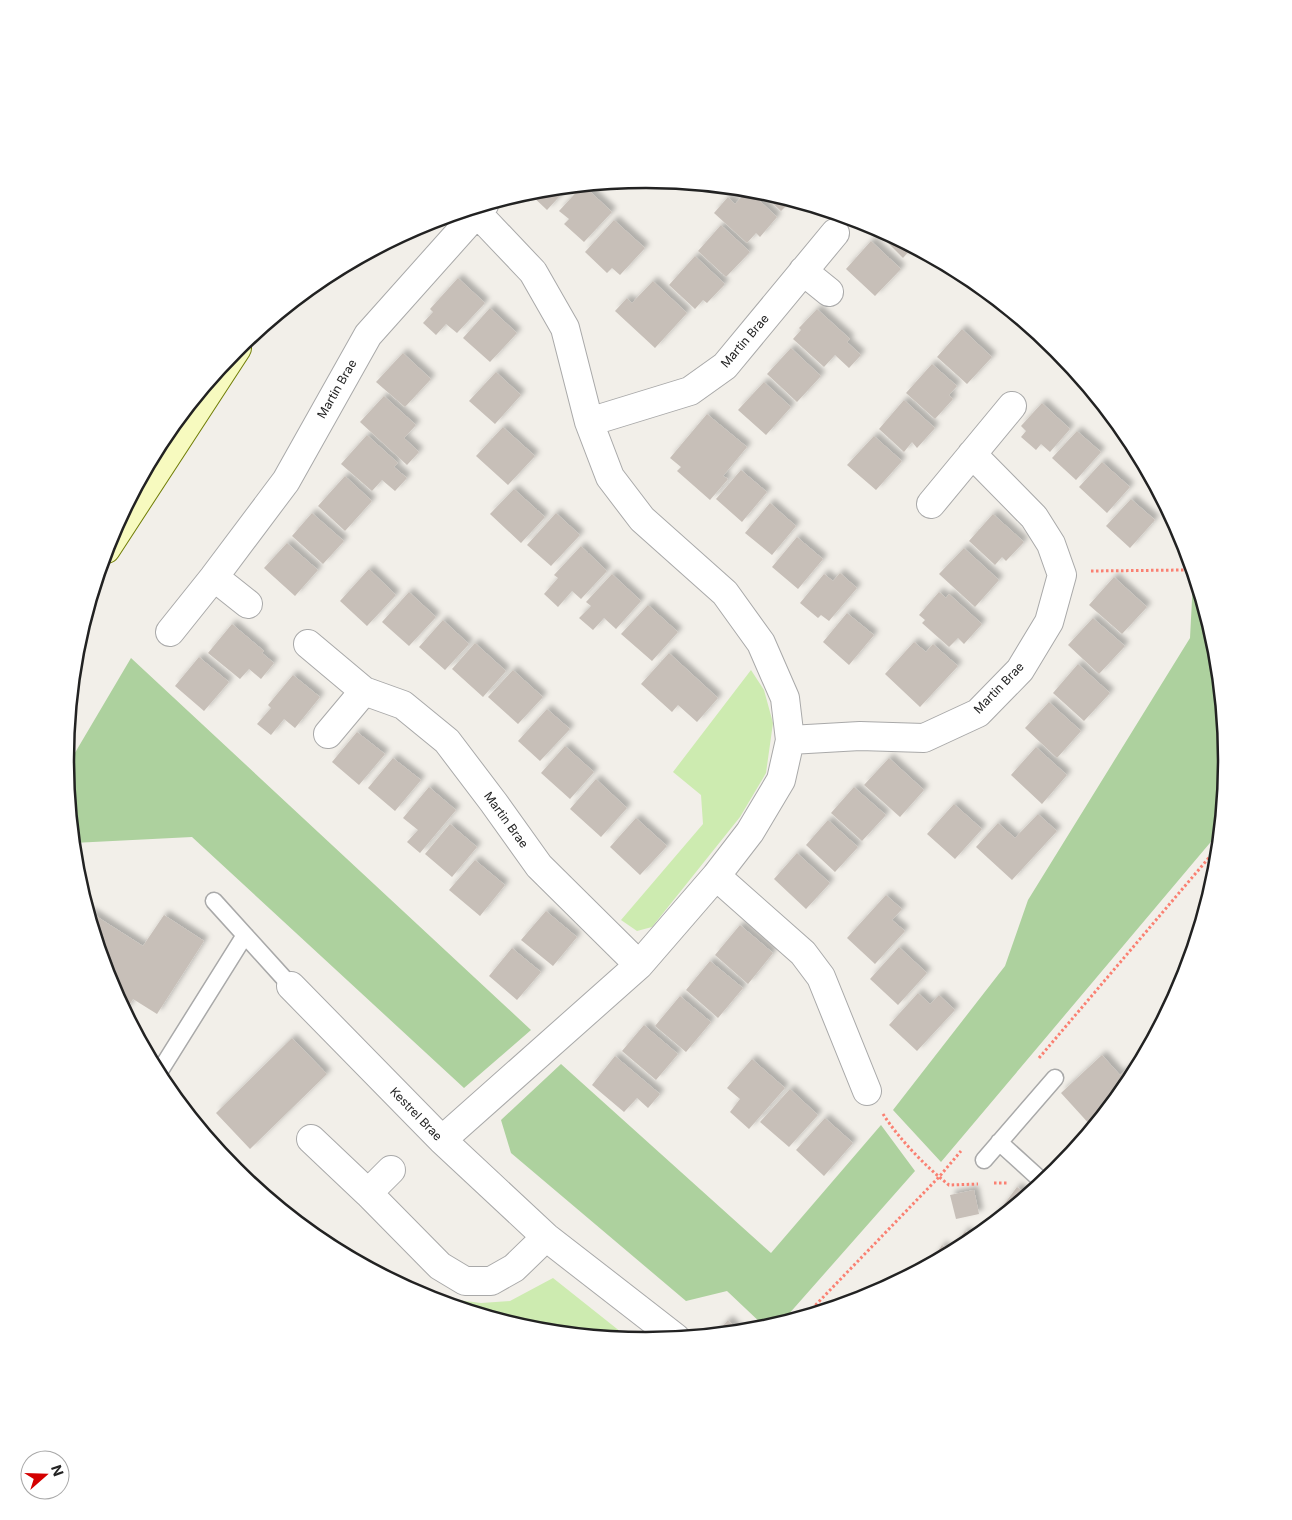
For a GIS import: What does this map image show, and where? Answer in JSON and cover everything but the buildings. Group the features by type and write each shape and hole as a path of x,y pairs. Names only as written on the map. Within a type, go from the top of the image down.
{"street":[{"name":"Martin Brae","path":"442,1140 639,965 716,876 750,832 781,780 790,740 785,698 761,643 725,594 642,520 610,477 589,422 565,328 533,272 483,212"},
{"name":"Martin Brae","path":"170,632 286,481 368,335 477,213"},
{"name":"Martin Brae","path":"589,422 690,391 725,366 835,233"},
{"path":"803,271 829,292"},
{"path":"133,508 204,398"},
{"path":"931,504 1012,406"},
{"path":"972,454 1034,517 1051,544 1062,575"},
{"name":"Martin Brae","path":"790,740 860,736 924,738 978,713 1020,670 1049,622 1062,575"},
{"path":"214,577 248,604"},
{"name":"Martin Brae","path":"308,644 364,691 403,705 446,741 494,803 538,866 639,965"},
{"path":"328,734 364,691"},
{"path":"716,876 803,953 821,977 867,1091"},
{"name":"Kestrel Brae","path":"291,986 442,1140 546,1237 668,1331"},
{"path":"311,1139 368,1193 440,1266 465,1281 491,1280 514,1268 546,1237"},
{"path":"368,1193 391,1170"}],"lane":[{"path":"214,900 291,986"},
{"path":"163,1066 245,935"},
{"path":"984,1160 1056,1078"},
{"path":"999,1142 1038,1177"}],"path":[{"path":"1062,575 1085,571 1186,570"},
{"path":"1034,1064 1209,857"},
{"path":"867,1091 893,1130 949,1185 1016,1182"},
{"path":"814,1307 939,1177 964,1147"}],"green space":[{"path":"1192,591 1207,648 1217,723 1217,797 1212,840 941,1162 893,1110 1005,966 1028,900 1190,638"},
{"path":"131,658 531,1030 464,1088 192,837 80,843 75,797 74,754"},
{"path":"751,670 764,690 773,723 766,773 740,817 652,927 637,931 621,920 703,824 701,795 673,772"},
{"path":"561,1064 771,1253 881,1125 915,1171 789,1314 759,1321 727,1291 686,1301 511,1153 501,1120"},
{"path":"553,1278 620,1331 571,1327 534,1321 498,1313 458,1300 481,1303 510,1301"}]}
